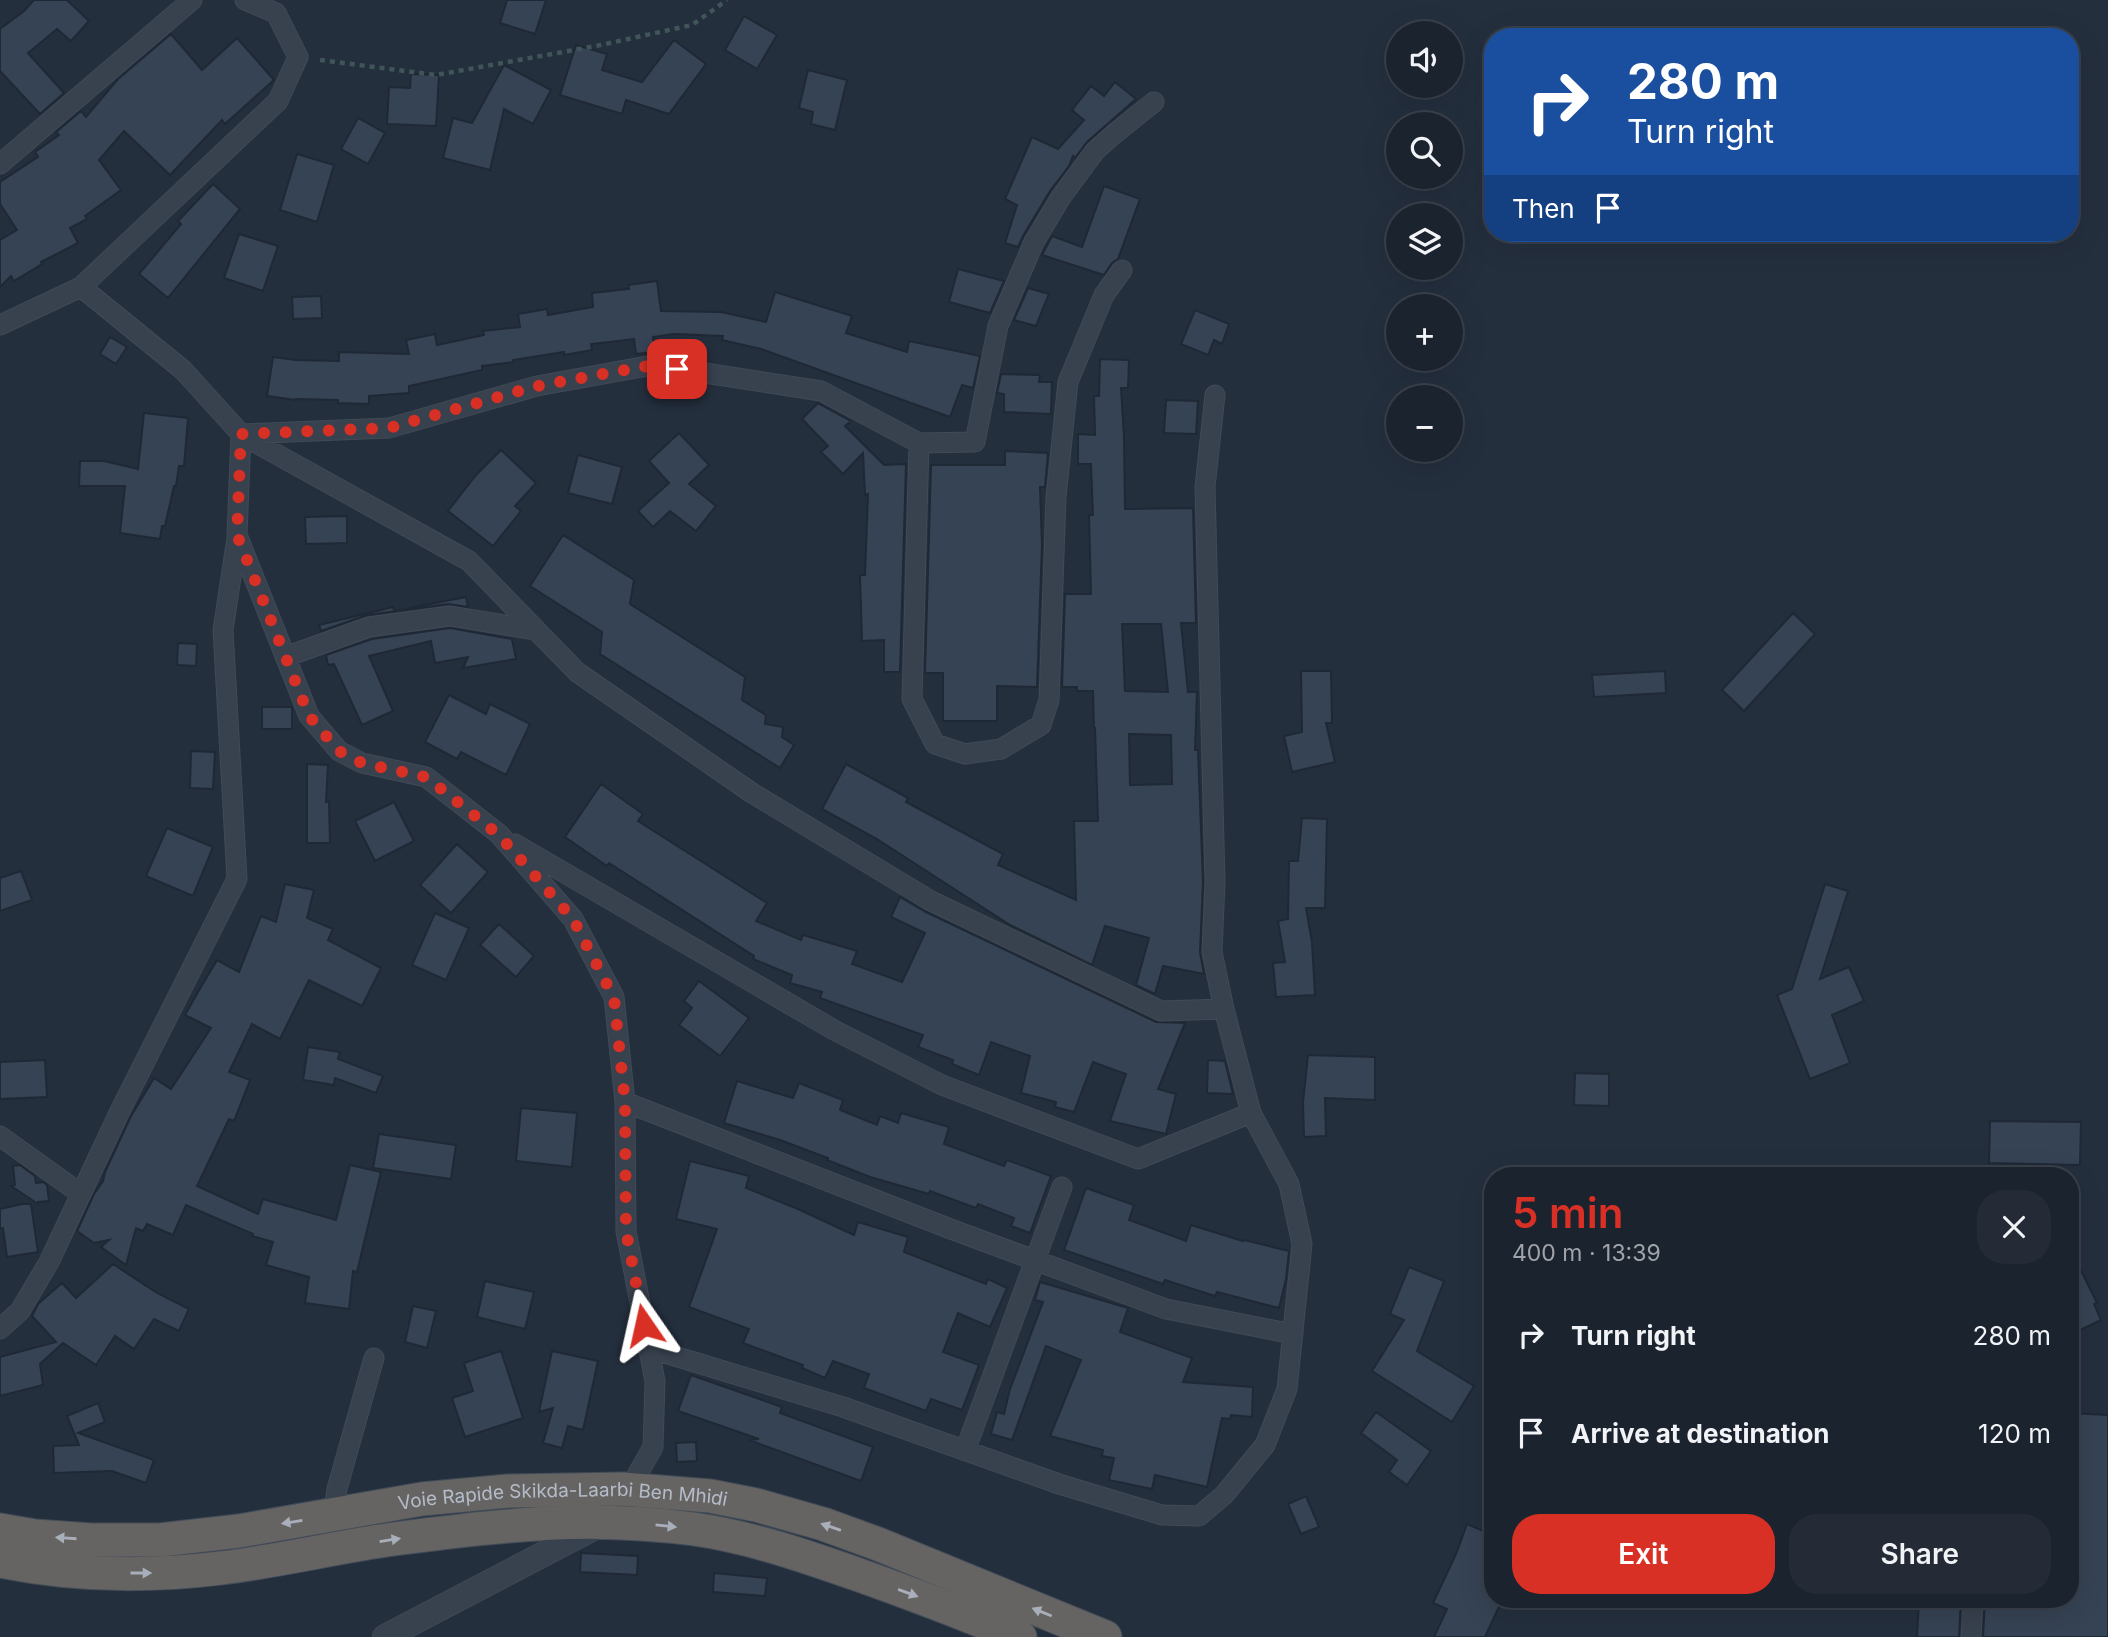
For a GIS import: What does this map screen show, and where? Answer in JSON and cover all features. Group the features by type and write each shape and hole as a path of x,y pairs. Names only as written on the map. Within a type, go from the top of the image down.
{"highway":[{"name":"Voie Rapide Skikda-Laarbi Ben Mhidi","path":"0,1530 35,1536 91,1540 160,1540 239,1531 422,1499 508,1491 623,1489 734,1500 823,1524 1105,1637"},
{"name":"Voie Rapide Skikda-Laarbi Ben Mhidi","path":"0,1561 41,1569 163,1573 222,1567 448,1532 535,1524 606,1522 697,1529 760,1544 842,1569 959,1611 1020,1637"}],"street":[{"path":"0,164 192,0"},
{"path":"0,325 81,287 278,102 298,57 275,13 246,0"},
{"path":"241,434 389,428 537,386 653,365 821,391 919,443 975,442 999,326 1034,242 1060,197 1095,151 1154,102"},
{"path":"919,443 912,699 935,744 965,754 1001,749 1041,725 1049,700 1056,497 1068,382 1104,295 1122,270"},
{"path":"81,287 183,370 241,434 469,561 577,672 730,778 931,901 1161,1012 1224,1009"},
{"path":"648,1348 843,1407 1059,1484 1161,1515 1199,1516 1224,1495 1265,1445 1287,1389 1302,1244 1289,1184 1251,1112 1212,952 1215,882 1205,487 1215,396"},
{"path":"0,1329 20,1311 49,1262 120,1111 237,879 223,630 237,535 241,434"},
{"path":"237,535 309,716 339,751 362,763 426,777 499,835 834,1030 930,1079 1138,1159 1251,1112"},
{"path":"285,657 369,627 450,616 535,630"},
{"path":"385,1637 606,1522 623,1489 632,1484 653,1447 655,1381 626,1231 625,1102 614,998 573,919 499,835"},
{"path":"625,1102 1166,1309 1293,1334"},
{"path":"0,1136 81,1194"},
{"path":"965,1451 1062,1187"},
{"path":"334,1516 337,1489 374,1358"},
{"path":"1971,1637 1973,1608"}],"path":[{"path":"298,57 436,75 596,46 692,25 727,0"}],"building":[{"path":"34,0 67,0 89,21 71,41 57,29 28,53 64,93 40,114 0,71 0,29"},
{"path":"507,0 546,0 535,34 500,23"},
{"path":"744,16 777,35 757,69 725,50"},
{"path":"171,34 202,70 237,38 274,80 225,124 222,120 170,175 124,131 99,160 121,190 85,216 87,219 70,228 78,243 41,262 42,264 14,281 11,276 0,287 0,240 17,230 0,204 0,182 38,157 35,152 59,135 56,132 81,111 86,117 118,79"},
{"path":"674,40 706,64 669,114 626,100 622,114 560,95 576,45 607,54 602,70 642,82"},
{"path":"504,65 551,90 533,124 504,109 490,170 443,158 453,118 472,123"},
{"path":"808,70 847,80 835,130 811,124 813,112 799,108"},
{"path":"411,74 439,75 436,126 387,124 389,87 410,88"},
{"path":"1115,82 1136,99 1087,142 1075,158 1073,156 1018,247 1005,243 1017,205 1005,199 1032,137 1058,149 1084,120 1072,110 1091,86 1104,96"},
{"path":"358,118 385,133 368,164 341,149"},
{"path":"297,154 334,165 317,222 280,210"},
{"path":"213,184 240,209 168,298 139,274 181,224 178,221"},
{"path":"1104,186 1140,199 1118,259 1104,275 1042,255 1052,236 1082,247"},
{"path":"239,234 278,246 263,291 224,278"},
{"path":"958,269 1004,281 990,313 949,302"},
{"path":"657,281 661,311 721,312 766,322 775,292 852,316 846,333 907,352 909,341 980,356 973,388 962,385 950,417 761,349 722,340 723,336 674,334 653,337 654,352 636,354 634,339 591,344 592,350 482,366 482,370 409,386 409,393 369,396 369,404 267,396 273,357 339,361 339,352 409,354 406,340 435,334 437,345 484,335 483,331 520,327 518,314 547,309 548,315 593,307 592,293 629,289 628,285"},
{"path":"1028,288 1049,294 1036,326 1014,320"},
{"path":"321,296 322,318 293,319 292,297"},
{"path":"1195,310 1229,324 1222,344 1214,340 1208,355 1181,344"},
{"path":"110,337 127,347 116,364 100,354"},
{"path":"1100,359 1129,360 1128,388 1121,388 1125,509 1193,508 1196,623 1181,623 1188,692 1197,692 1195,750 1198,750 1203,882 1200,952 1204,974 1163,966 1155,994 1136,985 1149,938 1105,926 1092,965 1010,925 877,839 822,809 846,764 908,798 906,802 1003,854 998,865 1076,900 1074,821 1098,821 1095,728 1093,691 1062,687 1065,594 1091,594 1091,464 1078,464 1078,434 1095,435 1094,396 1099,396","holes":["1122,624 1161,624 1168,692 1125,691","1129,734 1171,735 1172,784 1130,785"]},
{"path":"1001,374 1040,375 1039,382 1052,382 1051,414 1004,412 1004,394 997,393"},
{"path":"1166,400 1198,401 1196,434 1164,433"},
{"path":"818,403 851,421 845,426 884,465 906,464 900,672 884,672 884,640 862,641 860,575 865,575 868,494 865,495 863,453 843,474 821,452 828,446 802,419"},
{"path":"144,413 188,418 184,466 179,466 176,486 160,539 120,533 125,486 79,486 80,461 104,461 138,469"},
{"path":"679,433 709,465 689,484 716,506 696,531 670,511 653,527 638,511 669,483 649,461"},
{"path":"501,450 536,483 515,506 521,511 493,546 448,511 476,475"},
{"path":"1005,451 1048,453 1045,487 1040,487 1042,545 1037,687 997,686 997,721 943,721 943,673 925,673 931,465 1005,465"},
{"path":"578,455 622,467 612,504 568,493"},
{"path":"347,516 347,543 306,544 305,517"},
{"path":"563,535 634,580 630,604 745,677 742,700 766,715 765,724 783,727 782,737 794,745 780,768 600,654 602,632 530,586"},
{"path":"466,597 468,607 448,604 367,615 321,631 319,625 393,607 394,611"},
{"path":"1793,613 1815,634 1744,711 1722,690"},
{"path":"450,628 512,639 516,659 463,668 468,657 435,663 431,641 369,656 393,711 362,725 334,664 328,665 326,655 372,639"},
{"path":"178,643 197,644 196,666 177,665"},
{"path":"1301,671 1331,671 1332,723 1326,723 1335,762 1292,772 1284,736 1302,732"},
{"path":"1665,671 1666,693 1594,697 1592,675"},
{"path":"449,695 486,714 490,704 530,724 506,775 461,752 457,759 425,742"},
{"path":"262,707 292,707 292,729 262,729"},
{"path":"191,751 215,752 213,789 190,788"},
{"path":"307,764 328,765 326,802 329,802 330,843 307,843"},
{"path":"601,784 643,814 638,821 767,903 756,921 801,940 803,935 857,951 852,964 902,982 925,933 891,917 900,897 1156,1022 1185,1023 1158,1089 1176,1094 1166,1134 1110,1121 1126,1074 1093,1062 1074,1112 1055,1107 1056,1102 1021,1093 1030,1056 991,1042 979,1075 952,1064 953,1060 918,1047 923,1035 820,998 822,992 790,983 792,975 753,959 754,956 609,863 607,866 565,837"},
{"path":"394,802 414,841 375,861 355,821"},
{"path":"1302,818 1327,819 1325,908 1306,908 1312,942 1315,995 1276,997 1273,963 1285,962 1278,921 1288,919 1289,861 1298,861"},
{"path":"167,828 213,847 193,896 146,876"},
{"path":"457,844 488,872 451,913 420,885"},
{"path":"21,871 32,900 0,911 0,878"},
{"path":"285,884 314,890 307,918 333,929 328,940 381,968 362,1006 309,980 280,1039 252,1024 229,1072 250,1080 234,1121 229,1119 197,1186 258,1214 263,1199 336,1220 350,1165 381,1172 357,1272 353,1271 349,1309 305,1303 309,1277 266,1265 273,1242 252,1236 253,1234 186,1205 173,1235 147,1224 143,1231 136,1228 126,1265 101,1247 109,1240 94,1243 77,1231 103,1181 131,1116 154,1078 171,1089 211,1028 185,1015 217,960 239,972 261,916 276,922"},
{"path":"1825,884 1848,891 1820,979 1849,967 1864,1001 1832,1015 1850,1063 1810,1079 1777,995 1792,989"},
{"path":"435,913 469,928 446,980 412,965"},
{"path":"499,924 534,956 516,977 480,945"},
{"path":"699,981 749,1018 720,1056 679,1025 692,1008 684,1001"},
{"path":"308,1047 340,1052 338,1059 383,1076 376,1093 335,1078 334,1085 303,1080"},
{"path":"1308,1055 1375,1057 1375,1100 1325,1098 1326,1136 1304,1137 1303,1103"},
{"path":"45,1060 47,1097 0,1099 0,1062"},
{"path":"1208,1060 1225,1061 1233,1094 1207,1093"},
{"path":"1575,1073 1609,1074 1609,1106 1574,1105"},
{"path":"737,1081 793,1098 799,1083 843,1100 840,1110 877,1125 880,1116 898,1123 901,1113 949,1127 944,1144 1004,1166 1007,1160 1051,1176 1030,1233 1011,1226 1014,1218 978,1204 976,1208 930,1191 929,1194 870,1177 780,1140 724,1123"},
{"path":"521,1108 577,1113 572,1167 516,1161"},
{"path":"1990,1121 2081,1122 2080,1165 1989,1163"},
{"path":"379,1134 456,1145 451,1179 373,1168"},
{"path":"690,1161 749,1176 746,1188 854,1235 858,1222 908,1237 904,1252 986,1284 988,1279 1007,1288 990,1327 958,1313 943,1352 979,1365 962,1410 931,1399 926,1411 864,1388 869,1374 833,1361 825,1378 802,1368 803,1365 743,1343 749,1329 689,1307 717,1229 676,1219"},
{"path":"20,1165 35,1176 36,1183 43,1182 47,1185 49,1201 38,1204 11,1186 15,1185 13,1166"},
{"path":"1086,1188 1134,1205 1129,1220 1186,1241 1191,1225 1243,1241 1289,1251 1279,1308 1217,1292 1215,1296 1165,1280 1163,1284 1064,1250"},
{"path":"31,1204 38,1252 7,1257 3,1228 0,1229 0,1209"},
{"path":"113,1264 157,1293 189,1309 179,1331 154,1319 134,1349 115,1336 96,1365 63,1343 40,1364 43,1385 0,1396 0,1357 56,1342 32,1316 38,1304 62,1283 76,1298"},
{"path":"2079,1266 2097,1303 2094,1304 2101,1320 2079,1331"},
{"path":"1409,1267 1444,1281 1417,1351 1474,1386 1452,1422 1372,1371 1404,1320 1390,1314"},
{"path":"485,1281 534,1292 525,1329 477,1317"},
{"path":"1040,1282 1128,1308 1120,1332 1192,1358 1183,1382 1253,1387 1252,1417 1231,1415 1230,1419 1222,1418 1207,1487 1155,1475 1152,1489 1109,1480 1114,1458 1102,1456 1103,1450 1050,1436 1081,1360 1046,1346 1012,1440 991,1434 997,1412 1004,1414 1010,1389 1043,1302 1035,1300"},
{"path":"413,1306 436,1311 427,1348 405,1342"},
{"path":"501,1351 523,1418 465,1437 452,1398 473,1391 464,1363"},
{"path":"552,1351 598,1361 583,1430 568,1426 562,1448 543,1443 553,1408 539,1412"},
{"path":"691,1375 782,1407 780,1413 873,1447 861,1481 749,1440 759,1439 678,1411"},
{"path":"98,1403 105,1422 78,1433 154,1460 146,1483 112,1471 54,1473 53,1446 79,1445 67,1416"},
{"path":"1376,1412 1431,1451 1407,1485 1389,1472 1397,1460 1361,1433"},
{"path":"2079,1413 2108,1415 2108,1637 1983,1637 1985,1608 2079,1608"},
{"path":"696,1442 697,1461 677,1462 676,1443"},
{"path":"1306,1496 1319,1527 1301,1534 1288,1504"},
{"path":"1467,1524 1484,1531 1484,1608 1498,1608 1485,1637 1434,1637 1447,1609 1433,1603"},
{"path":"581,1553 638,1556 637,1575 580,1572"},
{"path":"714,1573 767,1578 765,1596 713,1592"},
{"path":"1919,1608 1961,1608 1959,1637 1917,1637"}],"route":[{"path":"644,1325 626,1231 625,1102 614,998 573,919 499,835 426,777 362,763 339,751 309,716 237,535 241,434 389,428 537,386 653,365 677,369"}]}
